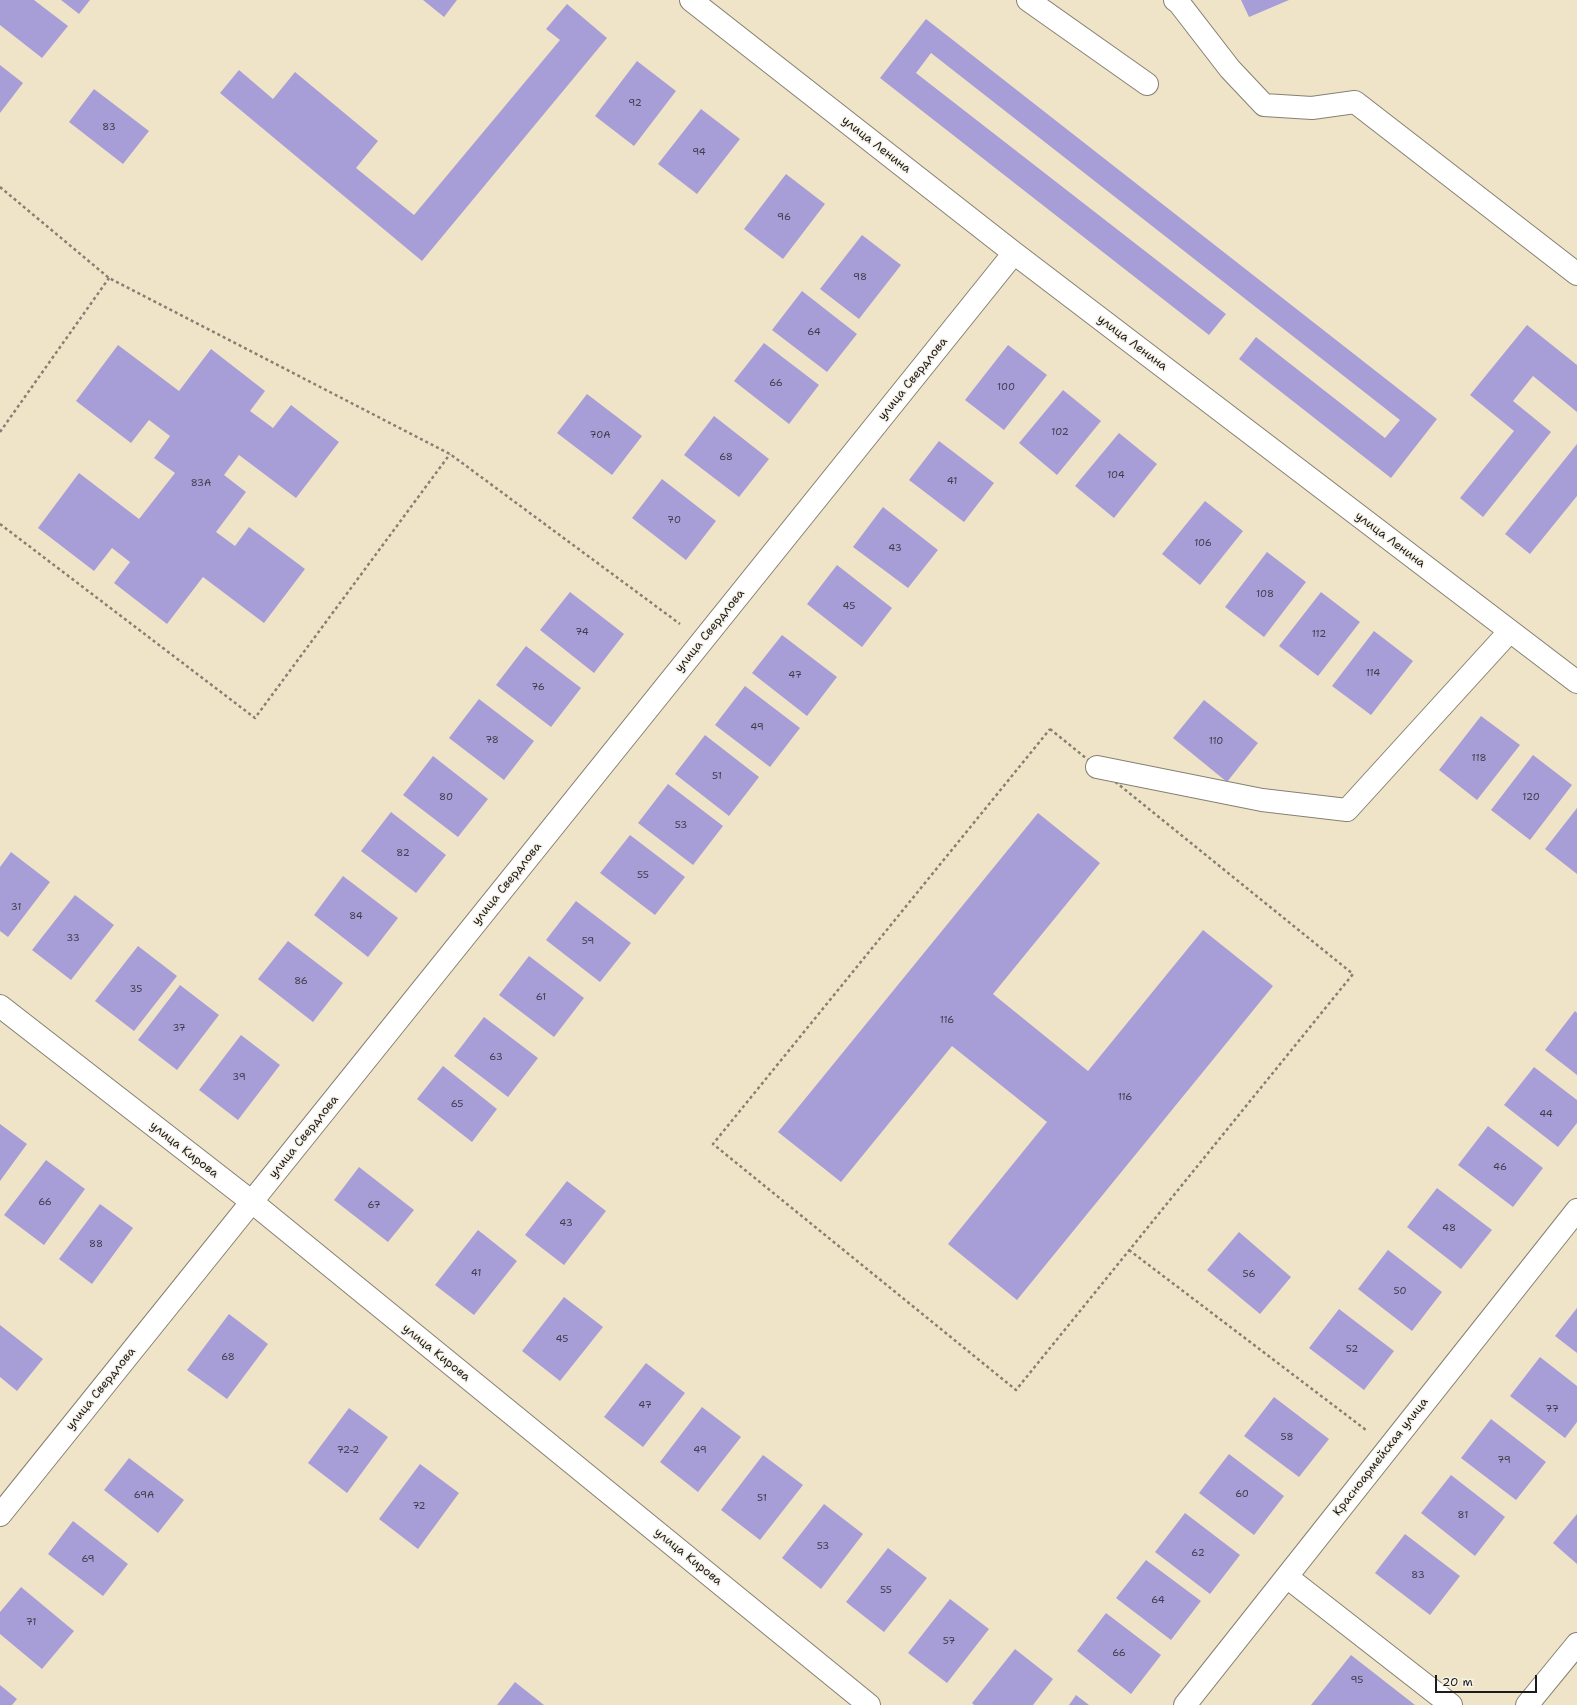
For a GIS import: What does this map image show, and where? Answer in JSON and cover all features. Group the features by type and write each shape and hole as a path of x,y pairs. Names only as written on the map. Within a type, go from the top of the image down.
{"street":[{"name":"улица Ленина","path":"691,0 1014,253 1577,682"},
{"path":"1028,0 1147,84"},
{"path":"1175,0 1179,3 1230,69 1264,105 1312,108 1356,102 1577,274"},
{"name":"улица Свердлова","path":"0,1515 1014,253"},
{"path":"1097,767 1262,800 1347,810 1510,631"},
{"name":"улица Кирова","path":"0,1006 252,1202 869,1705"},
{"name":"Красноармейская улица","path":"1185,1705 1577,1210"},
{"path":"1287,1577 1451,1705"},
{"path":"1527,1705 1577,1644"}],"path":[{"path":"0,187 109,278 450,454 702,640"},
{"path":"0,432 109,278"},
{"path":"0,524 255,718 450,454"},
{"path":"1050,729 1353,974 1129,1250 1016,1390 713,1144 1050,729"},
{"path":"1129,1250 1389,1447"}],"building":[{"path":"0,0 34,0 68,26 42,58 0,25"},
{"path":"61,0 90,0 79,14"},
{"path":"423,0 457,0 444,17"},
{"path":"1241,0 1289,0 1249,17"},
{"path":"567,4 607,38 422,261 220,93 239,70 273,99 295,72 378,141 356,168 414,215 560,40 546,29"},
{"path":"926,19 1437,419 1391,478 1239,359 1256,337 1385,438 1400,420 931,53 916,73 1226,314 1209,335 880,78"},
{"path":"637,61 676,91 634,146 595,116"},
{"path":"0,65 23,83 0,113"},
{"path":"94,89 149,131 123,164 69,122"},
{"path":"701,109 740,139 697,194 658,164"},
{"path":"786,174 825,204 783,259 744,229"},
{"path":"862,235 901,265 859,319 820,289"},
{"path":"802,291 857,334 827,372 772,330"},
{"path":"1527,325 1577,365 1577,412 1533,376 1513,401 1551,432 1483,517 1460,498 1514,431 1470,395"},
{"path":"764,343 819,385 789,424 734,381"},
{"path":"118,345 179,391 211,349 265,391 250,411 273,428 291,405 339,442 296,498 239,455 224,475 246,492 216,532 235,546 249,527 305,569 264,623 203,577 167,624 114,583 130,562 112,548 94,571 38,528 79,473 139,519 175,473 154,458 170,436 149,420 131,443 76,401"},
{"path":"1008,345 1047,375 1004,430 965,400"},
{"path":"1063,390 1101,421 1057,475 1019,443"},
{"path":"587,394 642,436 612,475 557,433"},
{"path":"714,416 769,459 739,497 684,455"},
{"path":"1119,433 1157,464 1114,518 1075,486"},
{"path":"939,441 994,483 964,522 909,480"},
{"path":"1577,444 1577,496 1530,554 1505,534"},
{"path":"662,479 716,521 686,560 632,518"},
{"path":"1205,501 1243,531 1200,585 1162,554"},
{"path":"883,507 938,550 908,588 853,547"},
{"path":"1267,552 1306,582 1264,637 1225,607"},
{"path":"837,565 892,608 862,647 807,604"},
{"path":"570,592 624,634 594,673 540,630"},
{"path":"1321,592 1360,622 1318,676 1279,646"},
{"path":"1374,631 1413,661 1371,715 1332,686"},
{"path":"782,635 837,677 807,716 752,673"},
{"path":"526,646 581,688 551,727 496,685"},
{"path":"745,686 800,728 770,767 715,725"},
{"path":"479,699 534,741 504,780 449,738"},
{"path":"1204,700 1258,743 1227,782 1173,738"},
{"path":"1481,716 1520,745 1477,800 1439,770"},
{"path":"705,735 759,777 729,816 675,774"},
{"path":"1533,755 1572,785 1530,840 1491,810"},
{"path":"433,756 488,799 458,837 403,795"},
{"path":"668,784 723,826 693,865 638,823"},
{"path":"1577,808 1577,874 1545,849"},
{"path":"391,812 446,855 416,893 361,851"},
{"path":"1038,813 1100,863 993,994 1088,1071 1203,930 1273,986 1017,1300 948,1244 1047,1122 952,1046 841,1182 778,1132"},
{"path":"630,835 685,877 655,915 600,873"},
{"path":"11,852 50,882 8,937 0,931 0,867"},
{"path":"343,876 398,918 368,957 314,915"},
{"path":"75,895 114,925 71,980 32,950"},
{"path":"576,901 631,943 600,982 546,940"},
{"path":"288,941 343,983 313,1022 258,979"},
{"path":"138,946 177,976 134,1031 95,1001"},
{"path":"529,956 584,998 554,1037 499,995"},
{"path":"180,985 219,1015 177,1070 138,1040"},
{"path":"1575,1011 1577,1013 1577,1075 1545,1050"},
{"path":"484,1017 538,1058 508,1097 454,1056"},
{"path":"241,1035 280,1065 238,1120 199,1090"},
{"path":"443,1066 497,1109 472,1142 417,1099"},
{"path":"1534,1067 1577,1100 1577,1123 1558,1147 1504,1105"},
{"path":"0,1124 27,1144 0,1181"},
{"path":"1488,1126 1543,1168 1513,1207 1458,1165"},
{"path":"46,1160 85,1189 44,1245 4,1215"},
{"path":"359,1167 414,1210 388,1242 334,1200"},
{"path":"567,1181 606,1211 564,1265 525,1235"},
{"path":"1437,1188 1492,1230 1461,1269 1407,1227"},
{"path":"100,1204 133,1228 92,1284 59,1259"},
{"path":"478,1230 517,1261 474,1315 435,1285"},
{"path":"1239,1232 1291,1277 1260,1314 1207,1270"},
{"path":"1388,1250 1442,1292 1412,1331 1358,1289"},
{"path":"564,1297 603,1327 560,1381 522,1351"},
{"path":"1577,1308 1577,1353 1555,1336"},
{"path":"1339,1309 1394,1351 1364,1390 1309,1348"},
{"path":"229,1314 268,1344 227,1399 187,1370"},
{"path":"0,1325 43,1359 17,1391 0,1377"},
{"path":"1540,1357 1577,1386 1577,1422 1565,1438 1510,1396"},
{"path":"646,1363 685,1393 643,1447 604,1417"},
{"path":"1274,1397 1329,1439 1299,1477 1244,1436"},
{"path":"702,1407 741,1437 698,1492 660,1462"},
{"path":"349,1408 388,1437 347,1493 308,1463"},
{"path":"1491,1419 1546,1462 1516,1500 1461,1458"},
{"path":"1229,1454 1284,1496 1254,1535 1199,1493"},
{"path":"763,1455 803,1485 760,1540 721,1510"},
{"path":"129,1458 184,1500 158,1533 104,1490"},
{"path":"420,1464 459,1493 418,1549 379,1519"},
{"path":"1451,1475 1505,1517 1475,1556 1421,1513"},
{"path":"824,1504 863,1534 821,1589 782,1558"},
{"path":"1185,1513 1240,1555 1210,1594 1155,1552"},
{"path":"1577,1514 1577,1564 1553,1543"},
{"path":"73,1521 128,1564 103,1596 48,1554"},
{"path":"1405,1534 1460,1576 1430,1615 1375,1573"},
{"path":"888,1548 927,1578 884,1632 846,1602"},
{"path":"1146,1560 1201,1601 1171,1640 1116,1598"},
{"path":"21,1587 74,1631 42,1669 0,1634 0,1612"},
{"path":"950,1599 989,1629 947,1683 908,1653"},
{"path":"1106,1613 1161,1655 1131,1694 1077,1651"},
{"path":"1015,1649 1053,1679 1033,1705 974,1705 972,1703"},
{"path":"1351,1655 1415,1705 1311,1705"},
{"path":"515,1682 544,1705 497,1705"},
{"path":"0,1685 17,1699 12,1705 0,1705"},
{"path":"1076,1695 1089,1705 1069,1705"}]}
